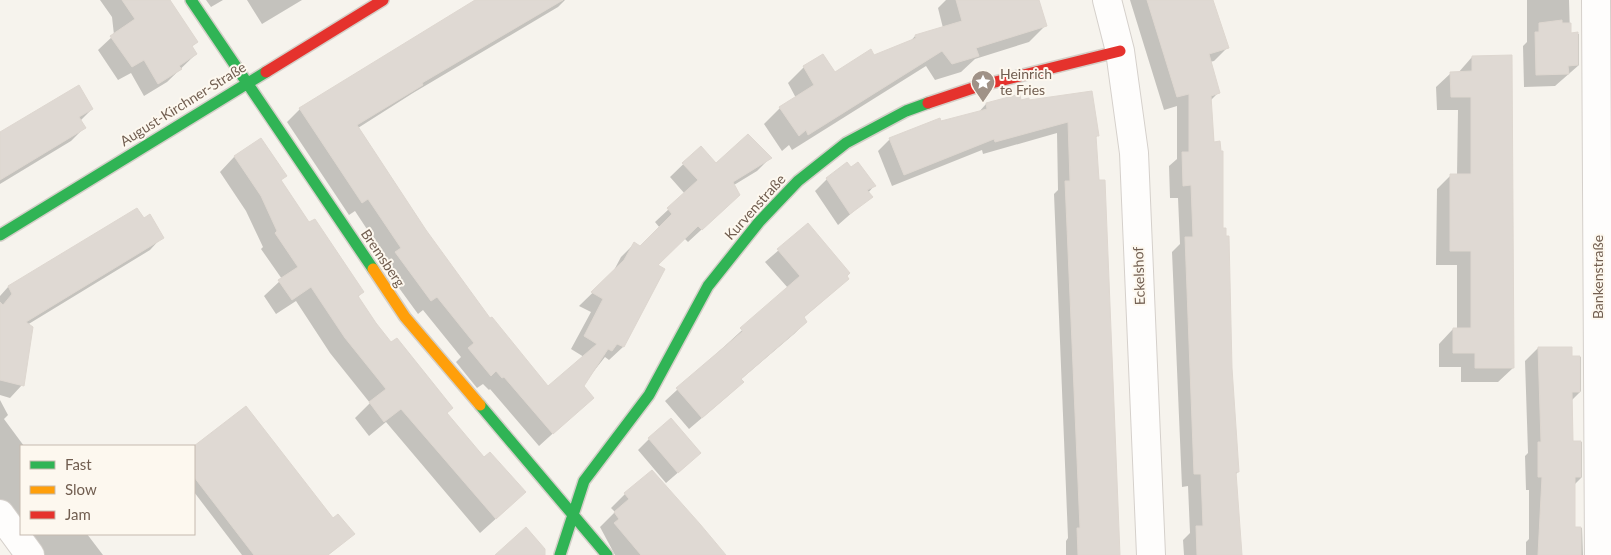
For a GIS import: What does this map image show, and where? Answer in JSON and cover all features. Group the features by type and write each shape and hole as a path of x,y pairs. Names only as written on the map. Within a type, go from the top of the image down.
{"street":[{"name":"Bremsberg","path":"190,0 405,317 606,555"},
{"name":"August-Kirchner-Straße","path":"0,235 383,0"},
{"name":"Eckelshof","path":"1107,0 1120,51 1134,153 1151,555"},
{"name":"Bankenstraße","path":"1596,0 1599,555"},
{"name":"Kurvenstraße","path":"560,555 584,481 649,396 708,286 759,222 798,181 846,142 906,111 978,86 1120,51"},
{"path":"0,514 30,555"}],"building":[{"path":"122,0 170,0 198,42 192,46 197,54 179,66 182,69 158,84 144,60 132,67 110,36 135,19"},
{"path":"475,0 563,0 422,83 423,85 357,125 426,230 490,318 492,317 548,386 597,344 584,336 603,299 591,292 624,260 634,242 640,246 672,214 667,208 698,180 682,163 701,146 716,163 748,134 772,158 733,182 740,195 702,230 698,226 658,265 665,269 624,347 617,344 612,351 608,349 584,386 594,398 553,434 504,377 502,378 496,371 491,376 468,348 474,343 437,297 431,301 395,252 401,248 368,199 362,203 299,108"},
{"path":"956,0 1039,0 1047,26 976,48 979,56 952,64 942,51 808,135 806,130 799,136 779,107 814,85 803,66 823,54 835,72 871,49 874,55 916,38 915,35 962,21"},
{"path":"1147,0 1213,0 1229,48 1209,54 1220,93 1211,96 1214,142 1220,141 1221,151 1223,151 1223,228 1226,228 1226,236 1229,236 1232,368 1239,472 1236,472 1242,555 1197,555 1196,526 1203,526 1201,474 1194,474 1185,237 1193,237 1191,185 1183,186 1182,152 1189,152 1189,94 1177,97"},
{"path":"1562,20 1562,23 1571,23 1571,33 1578,32 1578,65 1568,66 1569,74 1536,75 1535,32 1539,32 1539,23"},
{"path":"1512,55 1514,368 1475,368 1475,353 1453,353 1453,328 1471,328 1471,251 1450,251 1450,174 1471,174 1471,97 1451,97 1450,72 1472,71 1472,56"},
{"path":"79,85 93,109 79,117 86,128 0,180 0,132"},
{"path":"1092,91 1099,136 1096,136 1099,180 1105,180 1120,555 1078,555 1077,528 1080,528 1065,181 1070,181 1068,122 995,142 994,139 904,175 889,138 940,118 941,121 987,109 986,103 1020,94 1021,100 1029,98 1029,100"},
{"path":"261,138 287,176 281,180 309,222 315,219 364,292 358,296 376,323 391,342 397,338 453,408 447,413 484,457 490,452 526,492 496,519 401,409 384,422 369,402 386,389 345,338 311,287 292,300 278,280 298,267 275,233 277,231 261,196 234,156"},
{"path":"847,162 851,167 858,162 876,186 867,190 873,197 850,214 826,178"},
{"path":"137,208 144,218 150,214 164,238 26,322 33,327 24,386 0,380 0,302 3,305 12,294 8,286"},
{"path":"808,223 850,273 847,276 849,279 804,317 807,322 741,379 744,382 702,418 676,388 743,331 740,328 800,276 777,249"},
{"path":"1538,347 1572,347 1572,356 1580,356 1580,392 1572,392 1573,441 1581,441 1581,477 1575,477 1575,527 1581,527 1581,555 1538,555 1542,477 1538,477 1538,442 1541,442"},
{"path":"246,406 333,518 338,514 355,534 328,555 254,555 195,478 195,445"},
{"path":"671,418 701,453 678,473 648,438"},
{"path":"652,470 726,555 641,555 614,523 619,519 614,512 629,499 624,493"},
{"path":"526,527 545,549 545,555 495,555"}],"traffic: fast":[{"path":"191,0 373,269"},
{"path":"0,235 266,72"},
{"path":"560,555 584,481 649,395 708,286 759,222 798,181 846,143 906,111 928,103"},
{"path":"480,405 607,555"}],"traffic: slow":[{"path":"373,269 405,317 480,405"}],"traffic: jam":[{"path":"266,72 383,0"},
{"path":"928,103 979,86 1120,51"}],"place":[{"name":"Heinrich te Fries","path":"983,103"}]}
